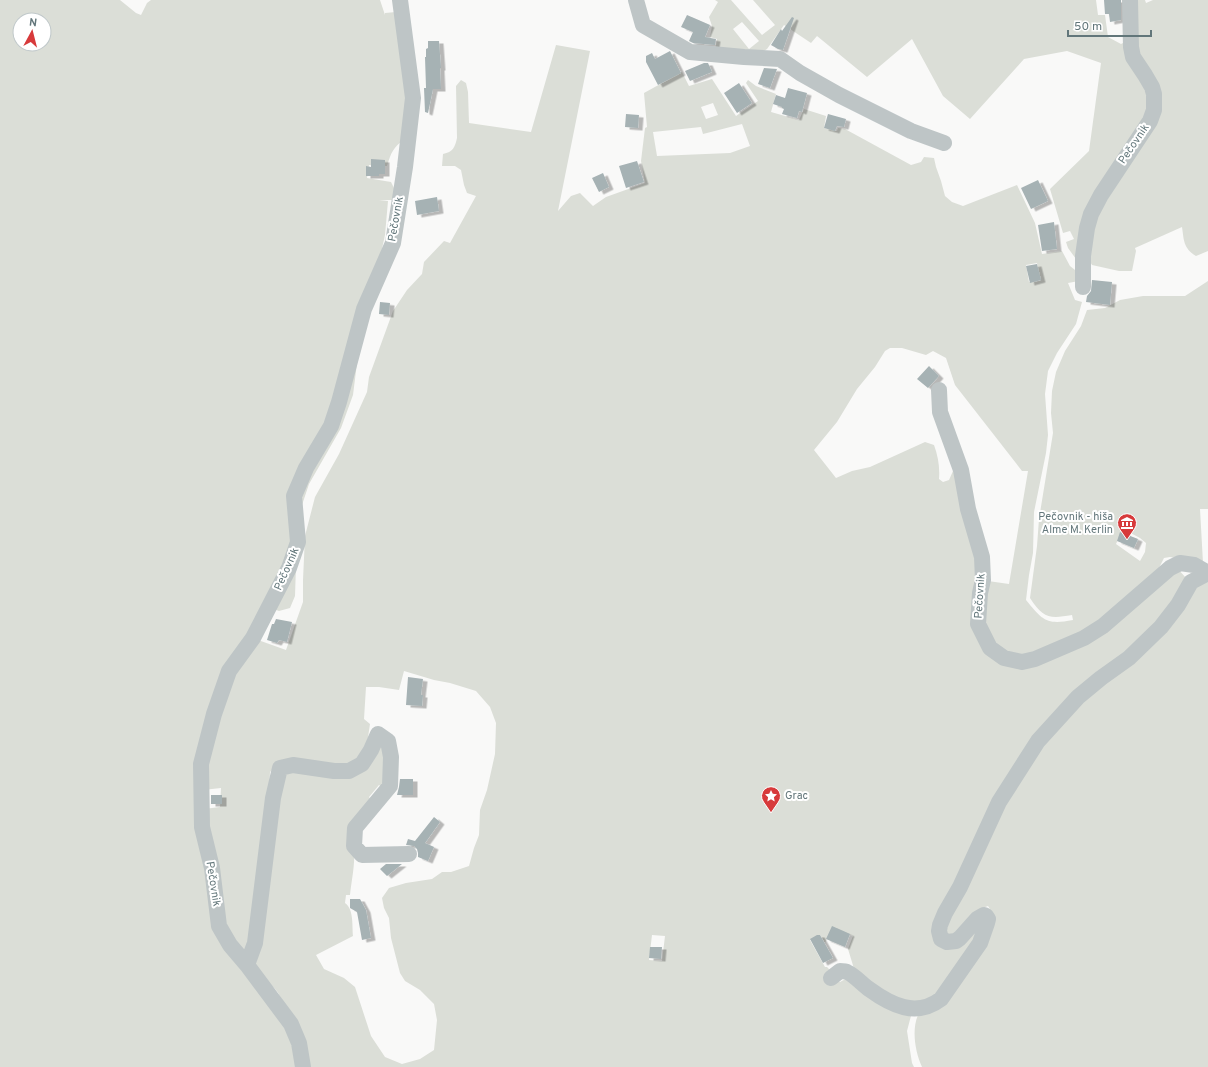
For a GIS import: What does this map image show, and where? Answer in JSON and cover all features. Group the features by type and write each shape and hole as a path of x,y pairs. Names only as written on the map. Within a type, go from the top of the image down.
{"street":[{"name":"Pečovnik","path":"303,1067 299,1043 291,1024 247,965 230,945 219,926 212,868 202,827 201,764 214,714 229,671 253,638 289,568 298,542 294,496 306,468 331,426 364,309 393,243 405,167 413,98 400,0"},
{"path":"636,0 643,25 690,52 744,58 780,59 800,73 839,95 911,131 944,143"},
{"name":"Pečovnik","path":"1083,287 1082,256 1091,214 1101,194 1150,121 1154,110 1154,94 1152,87 1133,57 1131,47 1130,0"},
{"name":"Pečovnik","path":"938,390 940,412 961,470 968,508 982,557 983,580 980,593 978,624 990,648 1004,658 1022,662 1035,659 1084,638 1104,626 1170,568 1180,563 1194,565 1208,573"},
{"name":"Pečovnik","path":"831,978 840,971 847,972 888,1001 900,1006 917,1010 935,1003 940,999 980,943 987,923 988,919 986,916 981,916 956,941 944,941 941,939 940,925 945,913 960,887 999,802 1038,741 1078,697 1101,678 1130,658 1161,627 1178,605 1191,582 1208,573"},
{"path":"247,965 255,944 273,798 280,768 293,765 334,771 349,771 362,764 371,750 378,734 388,741 391,757 390,786 355,828 354,846 362,855 409,854"}],"shaded area":[{"path":"0,0 120,0 136,13 141,15 147,3 151,0 380,0 385,15 385,13 396,12 406,80 405,139 393,151 387,166 369,165 367,178 391,182 400,200 379,200 388,201 385,235 357,363 353,395 341,428 309,484 301,508 297,535 295,596 290,608 279,611 268,607 243,643 197,762 215,929 283,1018 299,1067 0,1067"},
{"path":"715,0 731,0 762,35 775,25 753,0 1096,0 1098,15 1105,15 1108,37 1121,44 1129,40 1149,84 1151,112 1076,259 1068,248 1066,242 1074,239 1070,231 1063,233 1050,189 1089,151 1101,63 1067,51 1024,59 970,119 943,96 912,39 867,77 817,36 811,43 784,25 767,49 761,53 715,52 717,39 710,37 712,26 709,17 718,2","holes":["742,22 759,41 749,49 733,29"]},
{"path":"1137,0 1145,0 1146,3 1153,0 1208,0 1208,251 1196,256 1192,253 1186,247 1182,227 1135,248 1136,251 1132,271 1119,271 1092,265 1089,260 1088,232 1154,120 1138,56"},
{"path":"556,45 590,51 558,211 571,196 580,193 593,206 606,197 645,183 641,161 645,128 647,127 644,93 682,72 689,86 712,79 736,116 758,101 746,83 748,80 756,86 776,94 771,112 799,120 804,109 826,116 824,128 837,131 838,128 845,129 911,165 921,162 924,157 934,158 945,196 952,202 963,206 1017,185 1035,223 1042,254 1062,251 1070,266 1080,274 1079,281 1068,283 1075,300 1082,302 1076,324 1057,353 1048,371 1045,394 1048,435 1046,453 1034,512 1033,553 1026,600 1041,617 1046,620 1057,622 1073,620 1072,615 1058,617 1047,616 1039,610 1030,598 1039,519 1053,433 1051,413 1052,391 1056,372 1065,351 1081,326 1087,310 1105,308 1120,300 1143,296 1185,296 1208,281 1208,509 1200,509 1203,563 1208,564 1208,569 1187,561 1178,561 1176,558 1164,558 1155,576 1111,617 1091,631 1032,657 1021,658 1007,656 998,652 988,643 984,633 981,617 988,581 1009,584 1028,471 1022,471 955,385 946,358 933,351 926,355 902,348 890,348 885,351 875,367 857,389 837,422 814,450 836,478 852,471 870,467 925,442 934,445 937,453 939,479 943,482 949,480 953,471 959,471 982,567 981,592 978,598 976,617 978,631 983,644 991,655 1003,661 1018,665 1030,663 1087,639 1107,627 1126,612 1170,570 1177,568 1187,579 1174,604 1155,630 1124,659 1090,682 1038,735 994,803 977,837 970,858 949,901 937,920 935,932 938,941 944,945 958,945 973,928 981,923 983,926 978,940 951,974 935,1000 919,1005 908,1006 887,997 855,972 848,949 853,936 832,928 825,943 820,935 810,940 825,967 827,967 837,977 835,979 840,982 851,976 885,1002 912,1012 907,1031 914,1067 308,1067 303,1042 293,1019 278,992 261,975 255,965 257,959 259,921 271,850 278,776 283,771 293,767 329,774 354,772 367,763 377,739 381,740 386,752 388,764 387,777 385,789 379,785 369,797 373,804 358,819 351,834 354,864 350,895 346,895 345,903 350,909 351,913 353,936 316,955 324,969 344,978 355,987 371,1036 385,1057 402,1064 420,1059 434,1050 437,1020 434,1004 420,990 405,981 400,973 391,938 389,918 384,908 382,898 389,888 406,883 432,879 442,872 451,872 469,866 479,835 480,810 487,790 495,754 496,723 490,707 476,691 404,671 399,690 366,687 364,719 370,724 367,744 364,757 352,767 338,768 287,761 278,764 270,772 267,838 253,919 252,944 247,953 240,952 229,938 224,924 220,904 217,869 204,809 220,807 221,788 203,790 206,763 221,707 232,674 258,640 286,650 303,602 305,536 315,497 339,454 367,392 369,377 393,311 407,290 422,274 424,262 444,241 450,243 476,196 467,193 461,170 455,166 442,166 443,154 453,149 457,138 456,86 461,80 466,83 468,92 469,123 531,132","holes":["713,103 718,115 706,119 701,107","742,124 750,146 730,153 657,156 653,132 701,127 703,134","1037,263 1040,281 1029,282 1026,265","1123,529 1146,543 1145,552 1140,561 1116,544","652,935 665,936 662,961 649,960"]},
{"path":"1208,578 1208,1067 922,1067 917,1054 915,1040 915,1026 919,1013 943,1005 991,921 990,909 988,906 980,909 956,938 943,933 984,840 1041,742 1187,595"}],"building":[{"path":"1104,0 1121,0 1121,20 1110,22 1109,14 1105,14"},
{"path":"687,15 710,25 705,37 716,39 715,45 693,43 689,41 693,32 681,27"},
{"path":"792,17 794,18 783,50 771,45 781,29 782,31"},
{"path":"428,41 439,41 441,89 433,89 428,113 425,112 424,88 426,88 425,57 426,49 428,48"},
{"path":"670,51 681,73 658,85 646,62 646,56 652,53 655,59"},
{"path":"704,63 708,63 712,72 690,81 685,71"},
{"path":"764,68 777,69 770,88 758,84"},
{"path":"739,83 752,103 737,113 724,93"},
{"path":"788,88 807,93 802,112 799,111 797,118 782,114 784,109 773,104 776,95 785,98"},
{"path":"626,114 639,115 638,128 625,127"},
{"path":"828,114 846,119 844,127 837,126 835,131 824,128"},
{"path":"371,159 385,160 385,174 379,174 379,176 366,176 366,166 371,167"},
{"path":"637,161 644,182 626,188 619,166"},
{"path":"603,173 609,187 599,192 592,178"},
{"path":"1038,180 1048,201 1031,209 1021,188"},
{"path":"437,197 439,211 417,215 415,201"},
{"path":"1054,222 1057,249 1042,251 1038,225"},
{"path":"1037,264 1041,280 1030,283 1026,266"},
{"path":"1092,280 1112,282 1110,305 1086,302 1087,296 1091,291"},
{"path":"380,302 390,303 389,315 379,314"},
{"path":"929,366 939,376 928,388 917,379"},
{"name":"Pečovnik - hiša Alme M. Kerlin","path":"1120,532 1138,539 1134,548 1117,541"},
{"path":"276,619 292,622 287,642 279,640 277,643 267,640 272,624 274,624"},
{"path":"408,677 423,679 421,695 423,695 422,706 406,705"},
{"path":"400,779 413,779 413,795 397,795"},
{"path":"211,795 222,795 222,804 211,804"},
{"path":"434,817 440,822 425,843 434,847 428,861 418,857 417,849 414,846 406,845 408,839 415,841"},
{"path":"386,864 402,864 387,876 380,869"},
{"path":"350,899 360,899 366,910 371,938 362,940 357,912 350,908"},
{"path":"832,926 850,934 845,947 826,939"},
{"path":"820,935 833,958 823,963 810,939"},
{"path":"650,947 662,947 661,959 649,958"}],"place":[{"name":"Pečovnik - hiša Alme M. Kerlin","path":"1127,540"},
{"name":"Grac","path":"771,813"}]}
